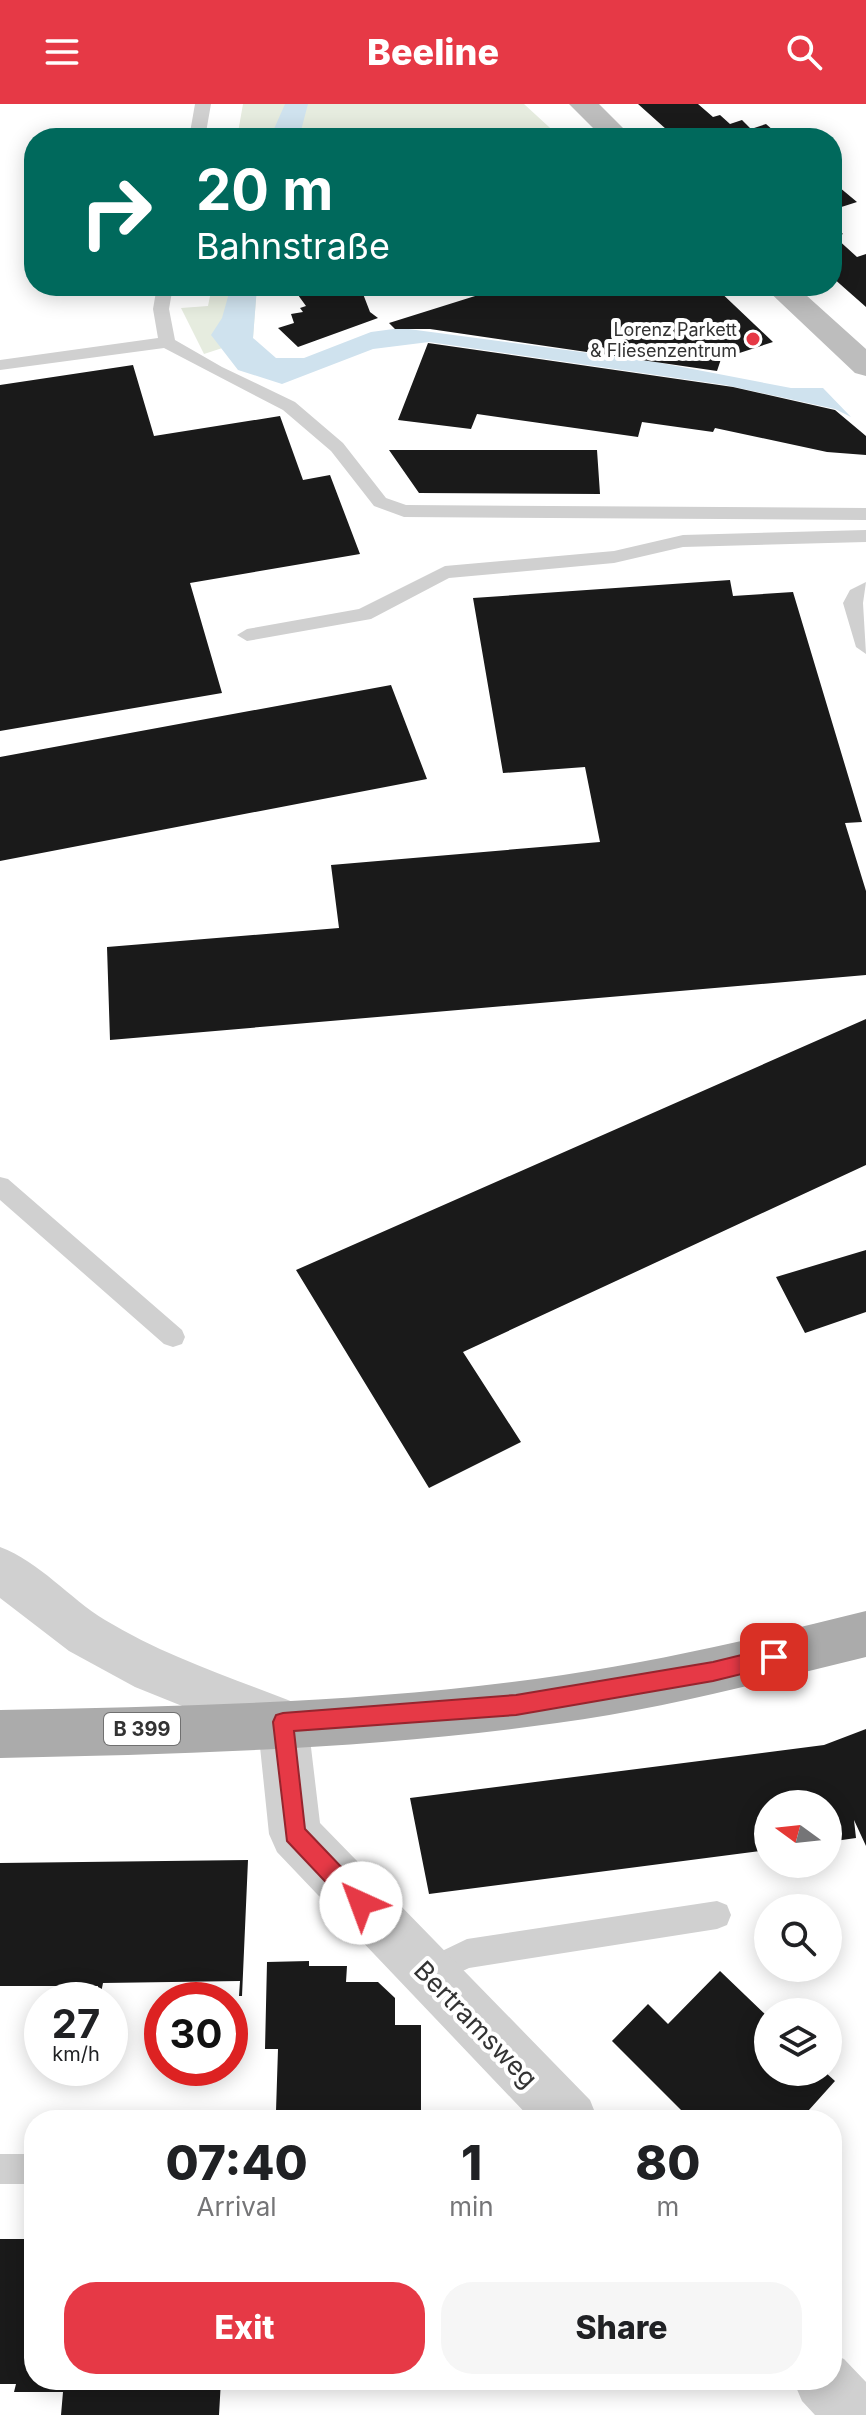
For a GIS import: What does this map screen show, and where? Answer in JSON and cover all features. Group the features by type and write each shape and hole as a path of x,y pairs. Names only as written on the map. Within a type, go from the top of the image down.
{"main road":[{"name":"B 399","path":"0,1734 283,1722 516,1705 713,1672 866,1634"}],"street":[{"path":"583,104 608,128"},
{"path":"789,296 866,366"},
{"path":"0,1569 86,1635 153,1671 283,1722"},
{"name":"Bertramsweg","path":"283,1722 295,1834 560,2110"},
{"path":"832,2390 856,2415"}],"lane":[{"path":"199,128 203,104"},
{"path":"163,296 161,309 167,342"},
{"path":"0,365 167,342 216,371 289,406 337,447 380,502 404,511 866,514"},
{"path":"247,635 364,615 445,572 614,557 683,541 866,536"},
{"path":"866,588 857,594 853,603 866,647"},
{"path":"0,1186 173,1337"},
{"path":"427,1973 467,1954 717,1915"},
{"path":"0,2169 24,2169"}],"shaded area":[{"path":"243,104 524,104 550,128 239,128"},
{"path":"210,296 256,296 253,338 204,354 181,308 208,306"}],"water":[{"path":"285,104 308,104 302,128 274,128"},
{"path":"228,296 256,296 253,338 276,358 304,358 371,332 401,328 656,362 791,388 823,388 851,417 835,409 725,385 429,342 373,349 282,384 238,370 211,335 222,318"}],"building":[{"path":"638,104 698,104 713,117 720,115 730,124 742,120 750,128 665,128"},
{"path":"842,190 857,202 842,207"},
{"path":"842,243 857,257 866,254 866,307 842,286"},
{"path":"299,296 364,296 370,312 378,318 298,347 278,328 294,323 291,314 303,312 300,308 306,306"},
{"path":"475,296 725,296 773,342 721,359 717,371 430,329 395,329 389,323"},
{"path":"428,343 733,387 835,410 866,436 866,455 827,452 715,428 713,432 642,422 638,437 477,414 471,429 398,420"},
{"path":"133,365 154,436 280,416 303,480 330,475 360,554 190,583 222,693 0,731 0,385"},
{"path":"389,450 597,450 600,494 419,493"},
{"path":"730,580 733,596 793,592 862,822 845,823 866,891 866,975 110,1040 107,947 339,928 331,865 600,842 585,767 503,773 473,598"},
{"path":"391,685 427,779 0,861 0,757"},
{"path":"866,1019 866,1165 463,1352 521,1442 429,1488 296,1270"},
{"path":"866,1250 866,1312 805,1333 776,1277"},
{"path":"866,1729 866,1846 854,1820 856,1838 842,1840 842,1790 754,1790 754,1852 429,1894 410,1798 824,1745"},
{"path":"248,1860 243,1982 24,1982 24,1986 0,1986 0,1863"},
{"path":"309,1961 309,1966 347,1966 346,1982 378,1982 395,1998 395,2025 421,2025 421,2110 276,2110 278,2049 265,2049 267,1962"},
{"path":"720,1971 754,2004 754,2086 831,2086 809,2110 681,2110 612,2041 648,2004 668,2024"},
{"path":"0,2239 24,2239 24,2390 220,2390 219,2415 61,2415 63,2392 14,2392 16,2384 0,2384"}],"place":[{"name":"Lorenz Parkett & Fliesenzentrum","path":"753,339"}],"route":[{"path":"361,1903 295,1834 283,1722 516,1705 713,1672 774,1657"}]}
